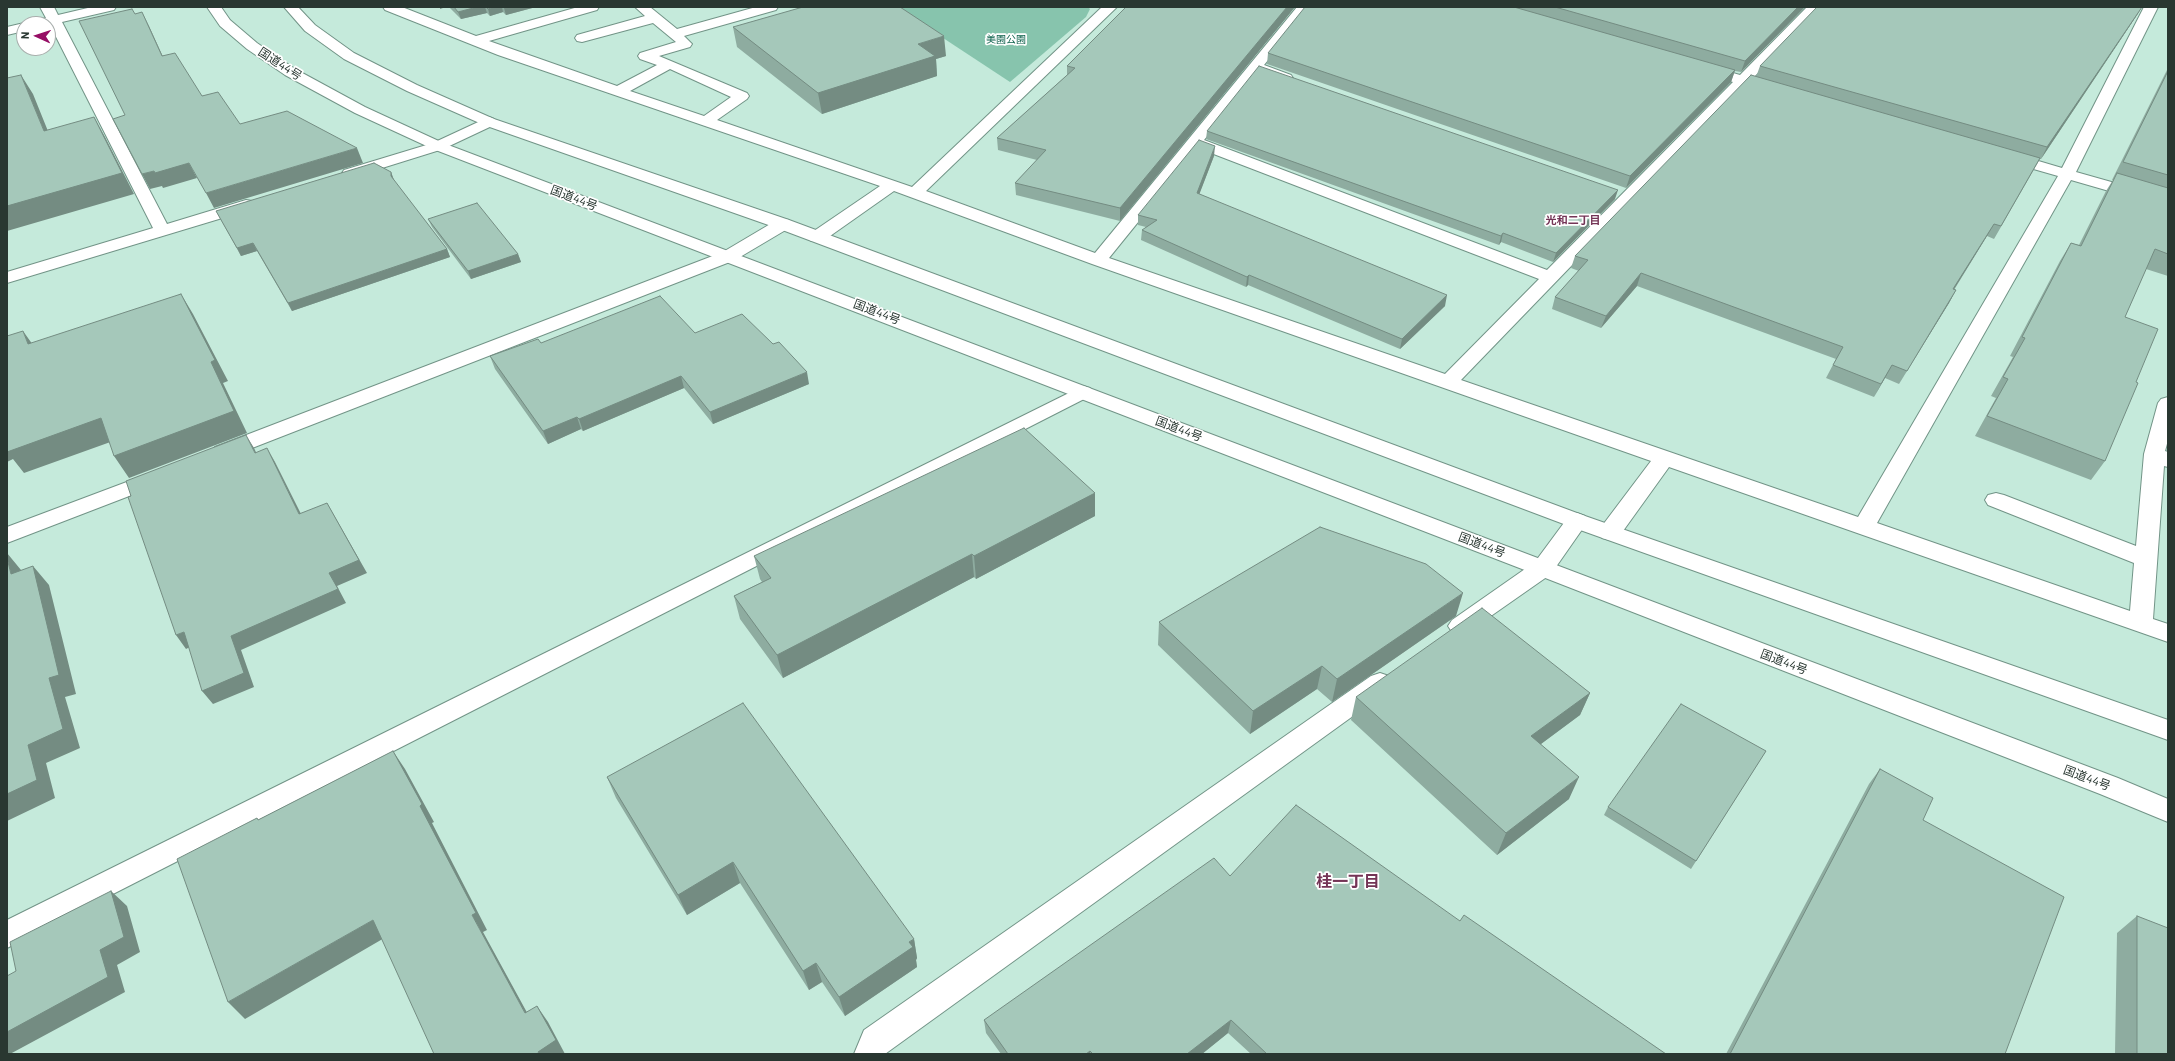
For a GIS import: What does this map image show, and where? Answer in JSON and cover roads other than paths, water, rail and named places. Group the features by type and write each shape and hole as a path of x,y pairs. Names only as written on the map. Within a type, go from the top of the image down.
{"main road":[{"path":"109,7 50,14 162,230"},
{"name":"国道44号","path":"214,7 225,23 247,42 290,72 360,110 438,146 1543,568 2109,786 2168,811"},
{"path":"291,7 310,28 349,56 412,88 489,122 783,224 1578,521 2168,730"},
{"path":"390,7 474,41 893,185 1098,260 2168,633"},
{"path":"675,34 771,7"},
{"path":"915,193 1110,7"},
{"path":"1098,260 1304,7"},
{"path":"1448,382 1550,278 1622,194 1743,80 1814,7"},
{"path":"474,41 582,8"},
{"path":"1864,526 2066,174 2155,8"},
{"path":"582,38 648,10 685,44 645,56 670,64 742,96 706,121"},
{"path":"619,91 670,64"},
{"path":"1690,64 1788,93"},
{"path":"1255,68 1300,83"},
{"path":"334,178 438,146 489,122"},
{"path":"1194,141 1550,278"},
{"path":"1991,152 2168,203"},
{"path":"817,237 893,185"},
{"path":"7,278 259,201"},
{"path":"208,458 729,256 783,224"},
{"path":"7,935 1083,392"},
{"path":"2141,624 2145,558 2168,403"},
{"path":"1610,532 1665,457"},
{"path":"7,535 171,472"},
{"path":"1996,500 2145,558"},
{"path":"1439,642 1543,568 1578,521"},
{"path":"869,1054 875,1041 1400,669"}],"district":[{"name":"光和二丁目","path":"1573,220"},
{"name":"桂一丁目","path":"1348,882"}],"park label":[{"name":"美園公園","path":"1006,40"}]}
